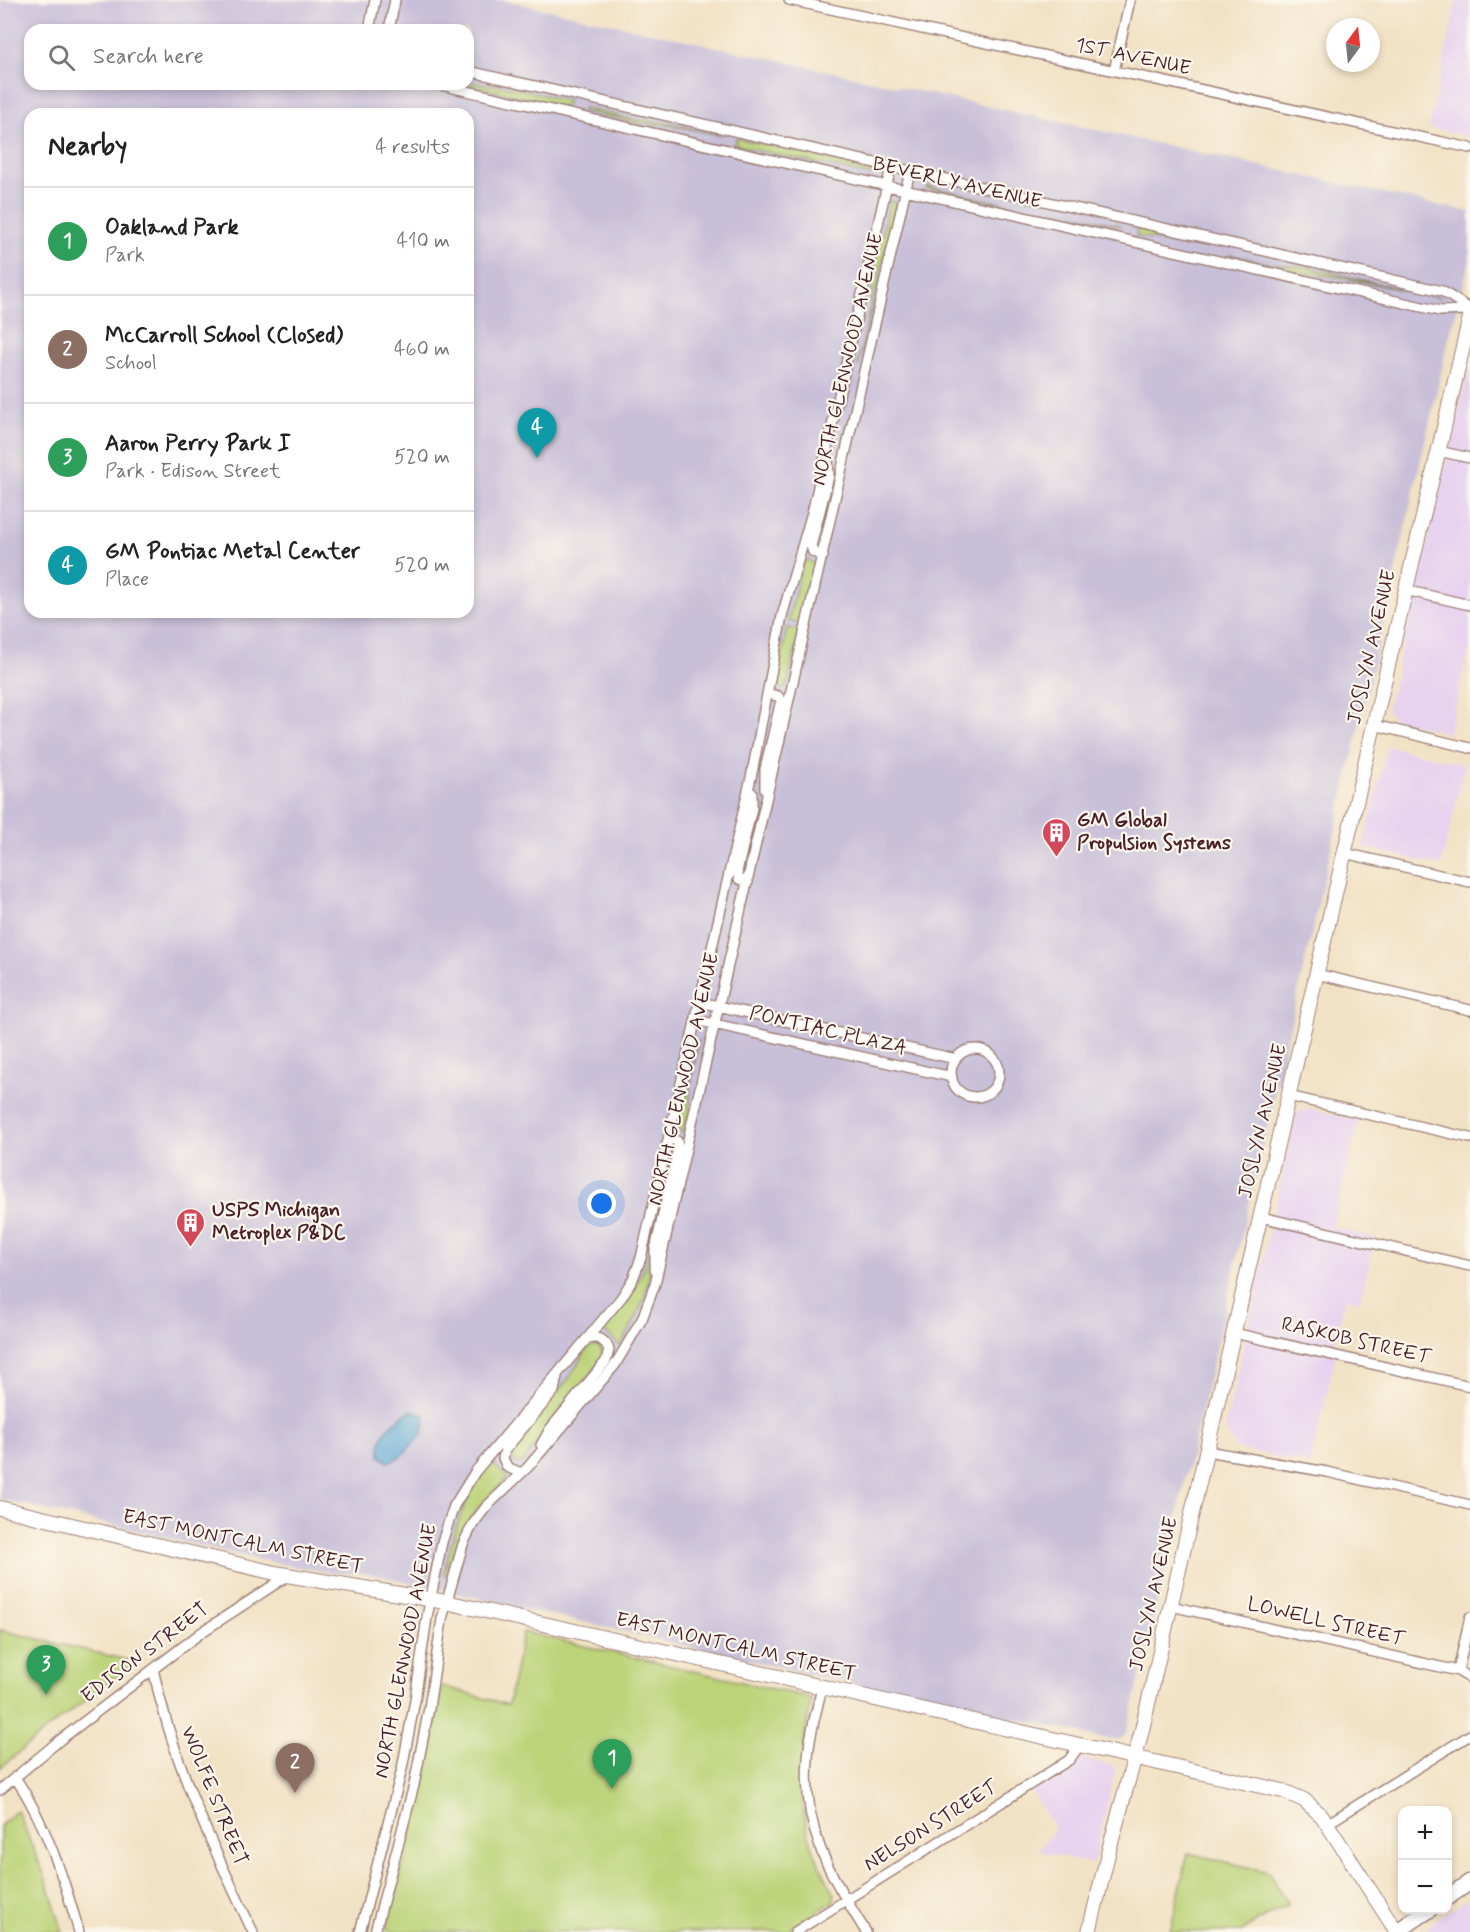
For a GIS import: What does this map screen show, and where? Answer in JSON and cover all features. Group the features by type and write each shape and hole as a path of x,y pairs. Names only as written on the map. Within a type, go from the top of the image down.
{"main road":[{"name":"JOSLYN AVENUE","path":"1089,1932 1171,1606 1470,317"},
{"name":"EAST MONTCALM STREET","path":"0,1508 289,1575 446,1602 1289,1793 1310,1804 1327,1824 1397,1932"},
{"path":"1452,1894 1470,1882"},
{"path":"1397,1932 1423,1914"}],"street":[{"path":"370,24 375,0"},
{"path":"390,24 395,0"},
{"name":"1ST AVENUE","path":"789,0 1470,148"},
{"path":"1114,71 1130,0"},
{"name":"BEVERLY AVENUE","path":"474,72 1442,291 1470,309"},
{"name":"BEVERLY AVENUE","path":"462,90 1440,311 1470,309"},
{"name":"NORTH GLENWOOD AVENUE","path":"361,1930 402,1769 430,1599 445,1533 461,1491 474,1472 621,1298 637,1269 644,1247 752,773 789,589 807,529 891,167"},
{"name":"NORTH GLENWOOD AVENUE","path":"374,1932 414,1785 429,1708 442,1619 459,1554 473,1524 486,1507 533,1460 615,1365 642,1319 655,1284 910,171"},
{"name":"NORTH GLENWOOD AVENUE","path":"822,556 813,552 811,546 829,476 828,441"},
{"path":"1438,451 1470,458"},
{"path":"1405,590 1470,605"},
{"name":"NORTH GLENWOOD AVENUE","path":"765,806 765,769 781,700 778,696 768,694"},
{"path":"1374,725 1470,748"},
{"name":"NORTH GLENWOOD AVENUE","path":"748,882 739,879 737,872 752,808 752,773"},
{"path":"1344,853 1470,882"},
{"path":"1317,975 1470,1010"},
{"name":"PONTIAC PLAZA","path":"700,1002 956,1059"},
{"name":"PONTIAC PLAZA","path":"696,1020 952,1077"},
{"path":"972,1049 991,1055 998,1065 998,1079 992,1090 986,1094 974,1097 962,1092 957,1088 952,1077 951,1071 956,1059 960,1054 972,1049"},
{"path":"1288,1096 1470,1138"},
{"name":"NORTH GLENWOOD AVENUE","path":"655,1284 656,1250 678,1148 677,1141 669,1138"},
{"path":"1261,1217 1470,1266"},
{"name":"RASKOB STREET","path":"1234,1333 1470,1386"},
{"name":"NORTH GLENWOOD AVENUE","path":"533,1460 550,1429 606,1361 609,1350 605,1342 597,1337 588,1338"},
{"name":"NORTH GLENWOOD AVENUE","path":"521,1473 507,1467 503,1458 505,1450 554,1391 557,1373"},
{"path":"1207,1451 1327,1472 1470,1505"},
{"name":"EDISON STREET","path":"0,1790 217,1621 289,1575"},
{"name":"LOWELL STREET","path":"1171,1606 1458,1671 1470,1678"},
{"path":"1458,1671 1470,1617"},
{"name":"WOLFE STREET","path":"153,1669 168,1729 186,1784 253,1932"},
{"path":"822,1686 808,1752 808,1796 812,1825 820,1851 866,1932"},
{"path":"1327,1824 1470,1735"},
{"name":"NELSON STREET","path":"795,1932 1070,1760 1080,1745"},
{"path":"15,1777 47,1839 79,1932"},
{"path":"361,1930 374,1932"}],"shaded area":[{"path":"0,0 503,0 1470,212 1470,261 1449,338 1125,1735 1121,1739 1113,1740 976,1712 381,1576 363,1573 333,1573 275,1563 0,1499"},
{"path":"1457,0 1470,0 1470,137 1429,128"},
{"path":"1470,364 1470,645 1449,733 1396,720 1387,711"},
{"path":"1388,746 1465,765 1441,866 1363,847"},
{"path":"1311,1109 1359,1120 1332,1227 1375,1238 1360,1301 1345,1298 1333,1348 1337,1349 1310,1464 1235,1448 1225,1428 1297,1112"},
{"path":"1080,1758 1116,1767 1093,1864 1038,1851 1055,1828 1030,1790"},
{"path":"1470,1897 1470,1932 1427,1932 1429,1926 1439,1917 1444,1914 1452,1914 1452,1909"}],"green space":[{"path":"474,83 511,87 568,101 565,107 474,86"},
{"path":"583,108 631,119 671,123 721,135 675,126 633,122 582,111"},
{"path":"736,138 869,168 872,172 868,175 735,145"},
{"path":"927,186 1030,210 1081,216 1121,226 1077,217 1033,212 926,188"},
{"path":"890,201 894,201 896,205 858,367 871,304 873,271"},
{"path":"1137,229 1187,240 1187,246 1136,236"},
{"path":"1230,255 1271,264 1307,267 1441,298 1341,277 1295,272 1230,257"},
{"path":"806,559 815,564 801,624 788,621 800,573"},
{"path":"787,627 800,631 787,686 783,689 776,686"},
{"path":"699,1040 690,1086 690,1109 683,1133 678,1129"},
{"path":"673,1148 645,1296 635,1320 619,1345 603,1330 630,1296 645,1267"},
{"path":"594,1345 602,1353 601,1361 543,1433 525,1461 520,1464 514,1462 511,1453 514,1443 569,1378 588,1347"},
{"path":"490,1462 508,1477 469,1520 457,1543 446,1575 444,1573 447,1558 466,1500"},
{"path":"0,1630 136,1662 0,1768"},
{"path":"523,1632 812,1698 802,1764 803,1806 813,1848 835,1895 833,1902 786,1932 394,1932 386,1929 418,1809 442,1686 508,1705"},
{"path":"17,1810 46,1879 63,1932 0,1932 0,1826"},
{"path":"1188,1853 1268,1872 1288,1904 1240,1932 1170,1932"}],"water":[{"path":"412,1410 425,1416 423,1434 399,1458 388,1462 380,1456 384,1434 393,1423"}],"place":[{"name":"GM Pontiac Metal Center","path":"537,458"},
{"name":"GM Global Propulsion Systems","path":"1056,858"},
{"name":"USPS Michigan Metroplex P&DC","path":"191,1248"},
{"name":"Aaron Perry Park I","path":"46,1695"},
{"name":"Oakland Park","path":"612,1789"},
{"name":"McCarroll School (Closed)","path":"295,1793"}]}
